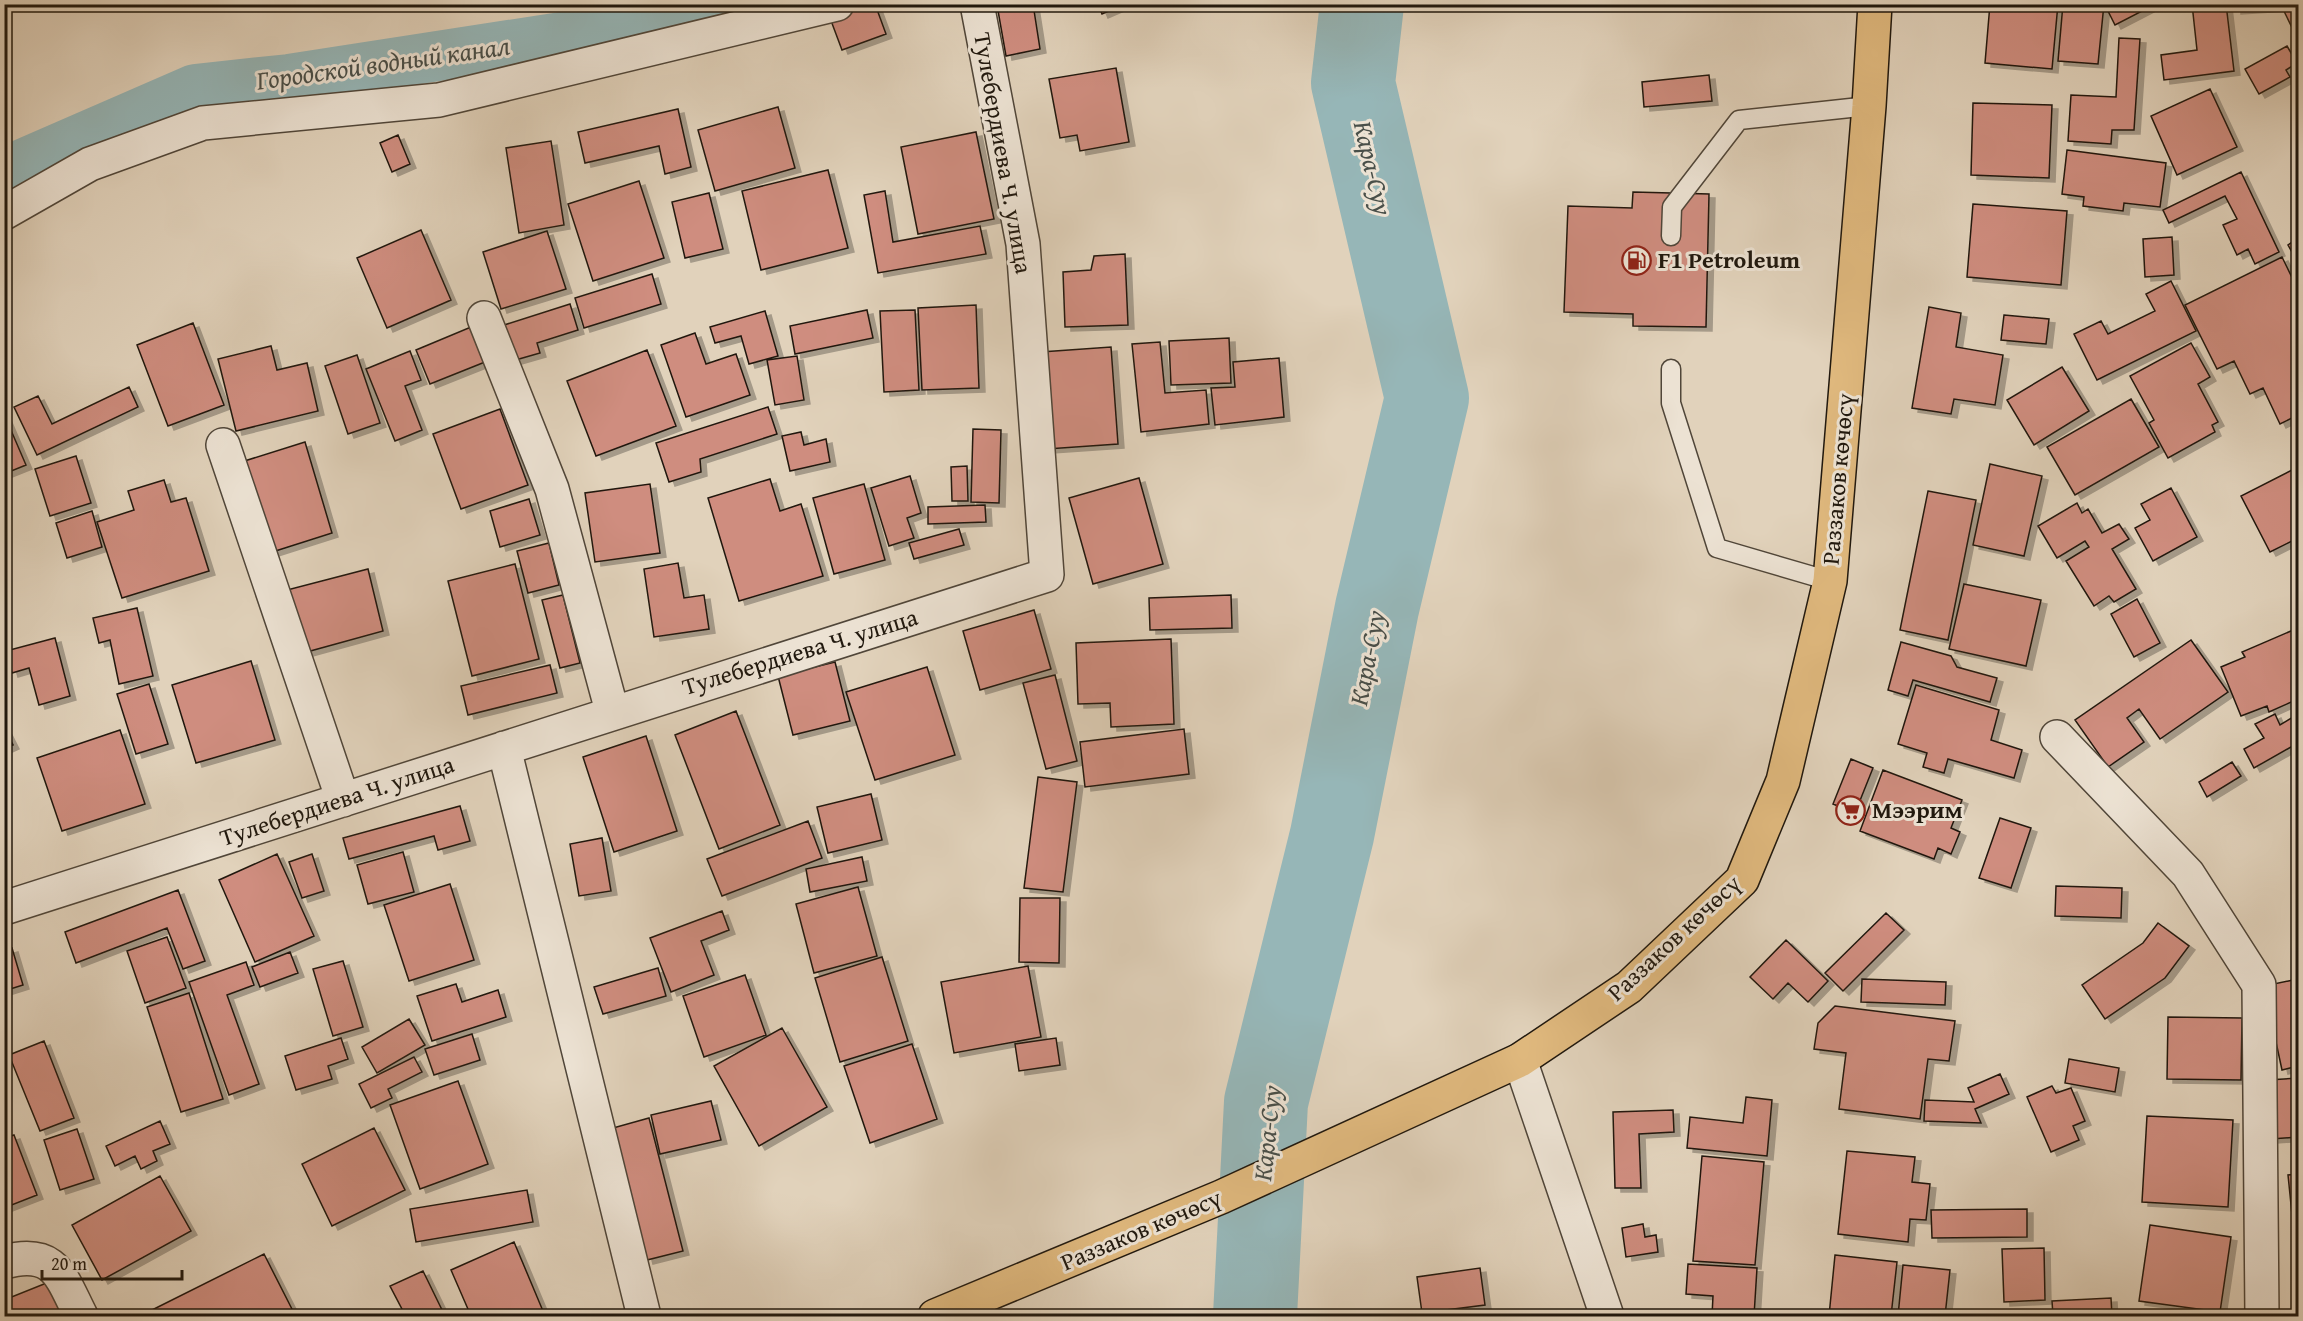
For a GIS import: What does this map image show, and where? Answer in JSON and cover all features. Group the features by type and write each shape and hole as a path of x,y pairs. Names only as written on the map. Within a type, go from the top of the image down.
{"highway":[{"name":"Раззаков көчөсү","path":"934,1317 1221,1197 1520,1060 1629,987 1742,880 1783,781 1830,581 1869,106 1875,4"}],"street":[{"path":"4,213 90,164 203,123 440,100 837,4"},
{"name":"Тулебердиева Ч. улица","path":"4,908 504,748 612,711 1047,575 1023,244 977,4"},
{"path":"484,318 552,489 612,711"},
{"path":"223,445 343,800"},
{"path":"2057,737 2188,874 2259,985 2262,1317"},
{"path":"504,748 644,1317"},
{"path":"1520,1060 1607,1317"},
{"path":"4,1262 22,1258 40,1258 58,1269 81,1317"}],"lane":[{"path":"1671,236 1672,207 1739,120 1869,106"},
{"path":"1671,369 1671,403 1717,548 1830,581"}],"building":[{"path":"875,4 886,34 842,50 830,18"},
{"path":"1033,4 1040,49 1006,56 997,5"},
{"path":"1098,4 1125,4 1102,14"},
{"path":"1990,4 2058,4 2052,69 1985,63"},
{"path":"2063,4 2104,4 2098,64 2058,61"},
{"path":"2111,4 2151,4 2152,6 2115,25 2106,7"},
{"path":"2192,4 2226,4 2234,71 2164,80 2161,55 2197,50"},
{"path":"2235,4 2281,4 2281,7 2235,10"},
{"path":"2288,4 2298,4 2298,40 2282,7"},
{"path":"2119,38 2140,39 2134,130 2112,130 2111,144 2068,141 2071,95 2116,97"},
{"path":"2287,46 2297,63 2286,70 2290,77 2259,94 2245,69"},
{"path":"1116,68 1129,142 1080,151 1077,135 1060,138 1049,79"},
{"path":"1709,75 1712,101 1644,107 1642,82"},
{"path":"2210,89 2237,147 2177,175 2151,116"},
{"path":"1973,103 2052,105 2049,178 1971,175"},
{"path":"778,107 795,168 715,191 698,130"},
{"path":"678,109 691,167 665,174 659,146 585,163 578,132"},
{"path":"976,132 994,219 918,234 901,147"},
{"path":"398,135 410,164 392,172 380,143"},
{"path":"551,141 564,225 519,233 506,148"},
{"path":"2067,150 2166,163 2160,207 2124,203 2123,211 2083,206 2084,197 2062,194"},
{"path":"828,170 848,248 761,270 742,191"},
{"path":"2241,172 2279,252 2255,264 2248,249 2237,255 2223,225 2237,219 2225,196 2169,223 2163,210"},
{"path":"639,181 664,258 593,281 568,204"},
{"path":"885,191 893,242 980,226 986,254 878,273 864,195"},
{"name":"F1 Petroleum","path":"1633,192 1709,194 1706,327 1633,326 1633,314 1564,312 1568,206 1632,208"},
{"path":"709,193 723,249 685,258 672,202"},
{"path":"1973,204 2067,211 2061,285 1967,277"},
{"path":"421,230 451,300 387,328 357,258"},
{"path":"547,231 566,289 501,309 483,252"},
{"path":"2172,237 2174,275 2145,277 2143,239"},
{"path":"2298,238 2298,263 2288,245"},
{"path":"1125,254 1128,325 1065,327 1063,272 1091,270 1094,256"},
{"path":"2282,257 2298,290 2298,415 2280,424 2263,388 2250,394 2234,361 2217,369 2185,305"},
{"path":"652,274 661,304 584,328 575,298"},
{"path":"2171,281 2196,331 2097,380 2074,334 2101,321 2108,334 2155,311 2146,294"},
{"path":"570,304 578,330 537,343 540,353 512,361 501,326"},
{"path":"976,305 979,388 922,390 918,308"},
{"path":"1929,307 1961,313 1956,347 2003,355 1995,405 1954,399 1951,414 1912,408"},
{"path":"867,310 873,338 795,354 790,326"},
{"path":"915,310 919,390 884,392 880,311"},
{"path":"765,311 778,356 749,364 741,336 715,343 710,327"},
{"path":"2004,315 2049,319 2046,344 2001,340"},
{"path":"193,323 224,405 168,426 137,345"},
{"path":"471,327 485,362 430,384 416,350"},
{"path":"695,333 706,364 736,354 750,395 686,417 661,345"},
{"path":"1229,338 1231,383 1171,385 1169,341"},
{"path":"1160,342 1165,393 1206,390 1209,424 1141,432 1132,344"},
{"path":"2191,343 2210,377 2198,384 2218,422 2212,425 2215,432 2168,458 2149,423 2154,420 2130,376"},
{"path":"271,346 277,370 307,363 318,411 236,431 218,359"},
{"path":"1111,347 1118,444 1047,449 1041,352"},
{"path":"647,350 676,426 596,456 567,381"},
{"path":"410,351 421,380 405,386 422,430 395,441 366,369"},
{"path":"357,355 380,423 348,434 325,366"},
{"path":"797,356 804,400 775,405 767,360"},
{"path":"1279,358 1284,417 1215,425 1211,388 1235,387 1233,362"},
{"path":"2062,367 2089,411 2034,445 2007,400"},
{"path":"129,387 138,407 37,455 14,407 38,396 52,424"},
{"path":"2131,399 2159,447 2075,495 2047,447"},
{"path":"768,407 777,434 700,459 701,472 669,482 656,443"},
{"path":"500,409 528,485 461,509 433,434"},
{"path":"4,414 26,465 4,474"},
{"path":"973,429 1001,430 999,503 971,502"},
{"path":"801,432 804,445 826,439 830,462 790,471 782,436"},
{"path":"305,442 332,533 266,554 238,463"},
{"path":"76,456 91,503 50,516 35,469"},
{"path":"1990,464 2042,476 2024,556 1973,545"},
{"path":"967,466 968,501 952,501 951,467"},
{"path":"2298,467 2298,538 2270,552 2241,496"},
{"path":"910,476 921,513 907,518 914,538 889,546 871,488"},
{"path":"1139,478 1163,564 1093,584 1069,498"},
{"path":"770,479 780,511 801,504 823,576 739,601 708,498"},
{"path":"164,480 171,502 186,498 209,571 122,598 97,522 134,510 128,491"},
{"path":"650,484 660,553 595,562 585,493"},
{"path":"864,484 885,560 834,574 813,498"},
{"path":"2171,488 2197,537 2153,561 2135,528 2150,520 2141,504"},
{"path":"1928,491 1976,500 1948,640 1900,630"},
{"path":"529,499 540,535 500,547 490,511"},
{"path":"2077,503 2082,513 2088,509 2102,533 2119,524 2129,539 2112,549 2136,589 2114,602 2109,596 2094,606 2066,561 2089,547 2085,541 2057,558 2038,526"},
{"path":"985,505 986,522 928,524 928,507"},
{"path":"92,511 102,547 67,558 56,523"},
{"path":"959,529 964,545 914,559 909,543"},
{"path":"549,543 559,585 528,593 517,551"},
{"path":"678,563 684,598 704,595 709,629 654,637 644,569"},
{"path":"515,564 539,659 472,676 448,581"},
{"path":"368,569 383,631 303,653 287,590"},
{"path":"1964,584 2041,600 2026,666 1949,649"},
{"path":"563,595 580,663 560,668 542,600"},
{"path":"1231,595 1232,628 1150,630 1149,598"},
{"path":"2137,599 2160,643 2134,657 2111,614"},
{"path":"137,608 153,676 119,684 110,640 99,643 93,618"},
{"path":"1034,610 1051,669 980,690 963,631"},
{"path":"2298,628 2298,699 2269,712 2267,706 2241,716 2221,667 2245,657 2242,652"},
{"path":"55,638 70,696 39,705 29,668 12,673 6,651"},
{"path":"1171,639 1174,724 1111,727 1110,703 1078,704 1076,643"},
{"path":"2191,640 2228,692 2160,739 2139,709 2127,718 2144,742 2108,767 2075,720"},
{"path":"1901,642 1951,656 1957,667 1997,678 1990,702 1913,680 1908,696 1888,690"},
{"path":"251,661 275,740 196,763 172,685"},
{"path":"835,662 850,721 793,735 778,676"},
{"path":"550,665 557,693 468,715 461,686"},
{"path":"927,667 955,755 875,780 846,692"},
{"path":"1055,675 1077,761 1046,769 1023,683"},
{"path":"149,684 168,744 136,754 117,694"},
{"path":"1916,685 1999,710 1991,740 2022,750 2014,778 1948,759 1944,773 1923,767 1927,753 1898,744"},
{"path":"736,711 780,825 719,849 675,735"},
{"path":"2275,714 2280,725 2293,717 2298,727 2298,743 2254,768 2244,749 2264,738 2255,724"},
{"path":"4,727 13,745 4,749"},
{"path":"1184,729 1189,774 1085,787 1080,742"},
{"path":"120,730 145,804 62,831 37,758"},
{"path":"646,736 677,831 614,852 583,757"},
{"path":"1851,759 1873,768 1855,813 1833,804"},
{"path":"2232,762 2241,776 2207,797 2199,782"},
{"path":"1883,770 1962,800 1951,828 1960,832 1951,854 1938,848 1934,859 1860,831"},
{"path":"1038,777 1077,782 1063,892 1024,888"},
{"path":"871,794 882,840 828,853 817,807"},
{"path":"460,806 470,841 438,850 434,836 349,859 343,838"},
{"path":"2000,818 2031,828 2011,888 1979,878"},
{"path":"808,821 822,858 722,896 707,859"},
{"path":"602,838 611,891 579,896 570,844"},
{"path":"403,852 414,892 368,904 357,865"},
{"path":"277,854 314,936 255,962 219,880"},
{"path":"312,854 324,891 302,898 289,862"},
{"path":"862,857 867,881 810,892 806,869"},
{"path":"450,884 474,960 409,981 384,905"},
{"path":"2056,886 2122,888 2121,918 2055,916"},
{"path":"858,887 877,956 814,973 796,904"},
{"path":"178,890 205,961 183,969 167,928 76,963 65,932"},
{"path":"1020,898 1060,898 1059,963 1019,962"},
{"path":"722,911 729,930 701,941 714,975 671,992 650,938"},
{"path":"1886,913 1904,930 1843,991 1825,973"},
{"path":"2158,923 2189,946 2165,978 2105,1019 2082,985 2143,943"},
{"path":"167,937 186,988 145,1003 127,951"},
{"path":"1786,940 1828,981 1808,1002 1788,983 1773,999 1750,977"},
{"path":"12,948 23,985 4,991 4,950"},
{"path":"290,952 298,973 260,987 252,967"},
{"path":"882,957 908,1041 840,1062 815,978"},
{"path":"343,961 363,1027 333,1036 313,969"},
{"path":"246,962 254,985 227,995 259,1084 229,1095 189,982"},
{"path":"1028,966 1041,1037 954,1053 941,982"},
{"path":"658,968 666,996 603,1014 594,987"},
{"path":"745,975 766,1035 704,1057 683,996"},
{"path":"1862,979 1946,982 1945,1005 1861,1002"},
{"path":"2298,979 2298,1066 2282,1070 2264,986"},
{"path":"456,984 462,1002 498,990 506,1017 432,1041 417,996"},
{"path":"189,993 223,1099 181,1112 147,1007"},
{"path":"1835,1006 1955,1021 1949,1061 1928,1059 1920,1119 1839,1109 1846,1053 1814,1049 1818,1023"},
{"path":"2168,1017 2242,1018 2241,1080 2167,1079"},
{"path":"409,1019 425,1045 377,1073 362,1047"},
{"path":"782,1028 827,1107 759,1146 714,1066"},
{"path":"472,1034 480,1060 434,1075 425,1049"},
{"path":"341,1038 348,1059 328,1066 332,1079 296,1090 285,1056"},
{"path":"1056,1038 1060,1065 1019,1071 1015,1044"},
{"path":"44,1041 74,1118 40,1131 9,1055"},
{"path":"912,1044 937,1119 870,1143 844,1066"},
{"path":"414,1057 422,1072 388,1089 392,1098 371,1108 359,1084"},
{"path":"2069,1059 2119,1068 2115,1092 2065,1083"},
{"path":"2000,1074 2009,1094 1975,1109 1981,1123 1924,1121 1925,1100 1974,1102 1968,1088"},
{"path":"2298,1078 2298,1137 2271,1139 2268,1080"},
{"path":"458,1081 488,1164 420,1189 390,1105"},
{"path":"2052,1086 2056,1093 2071,1088 2085,1121 2073,1126 2079,1140 2051,1152 2027,1097"},
{"path":"1746,1097 1772,1100 1767,1156 1687,1148 1690,1117 1743,1123"},
{"path":"711,1101 721,1140 660,1154 651,1115"},
{"path":"1673,1110 1674,1132 1639,1134 1641,1188 1615,1188 1613,1112"},
{"path":"2147,1116 2233,1120 2228,1207 2142,1202"},
{"path":"649,1118 683,1251 647,1260 613,1128"},
{"path":"160,1121 170,1144 153,1151 157,1161 141,1169 135,1156 115,1166 106,1146"},
{"path":"374,1128 405,1190 332,1226 302,1164"},
{"path":"77,1129 94,1179 60,1190 44,1140"},
{"path":"14,1135 37,1195 4,1208 4,1138"},
{"path":"1847,1151 1915,1157 1912,1182 1930,1184 1926,1220 1910,1219 1908,1242 1838,1234"},
{"path":"1702,1156 1764,1162 1755,1265 1693,1261"},
{"path":"2298,1174 2298,1264 2297,1264 2288,1175"},
{"path":"160,1176 191,1231 102,1280 72,1225"},
{"path":"527,1190 533,1222 416,1242 410,1209"},
{"path":"2027,1209 2027,1237 1932,1238 1931,1210"},
{"path":"1643,1224 1645,1237 1656,1235 1658,1252 1626,1257 1622,1228"},
{"path":"2150,1225 2231,1237 2220,1312 2139,1301"},
{"path":"514,1242 543,1311 530,1316 471,1316 451,1270"},
{"path":"2044,1248 2045,1300 2004,1302 2002,1249"},
{"path":"264,1254 295,1315 230,1316 227,1310 215,1316 140,1316"},
{"path":"1835,1255 1897,1262 1891,1316 1829,1316"},
{"path":"1688,1264 1757,1268 1754,1316 1712,1316 1713,1296 1686,1294"},
{"path":"1903,1265 1950,1270 1945,1316 1898,1316"},
{"path":"1480,1268 1485,1305 1422,1313 1417,1277"},
{"path":"423,1271 445,1316 397,1316 404,1313 390,1286"},
{"path":"49,1282 60,1310 43,1316 4,1316 4,1300"},
{"path":"2111,1298 2112,1316 2053,1316 2052,1301"}],"waterway":[{"name":"Городской водный канал","path":"4,172 195,89 289,79 775,4"},
{"name":"Кара-Суу","path":"1255,1316 1266,1102 1332,835 1377,608 1427,398 1353,83 1362,4"}],"place":[{"name":"F1 Petroleum","path":"1637,260"},
{"name":"Мээрим","path":"1851,810"}]}
